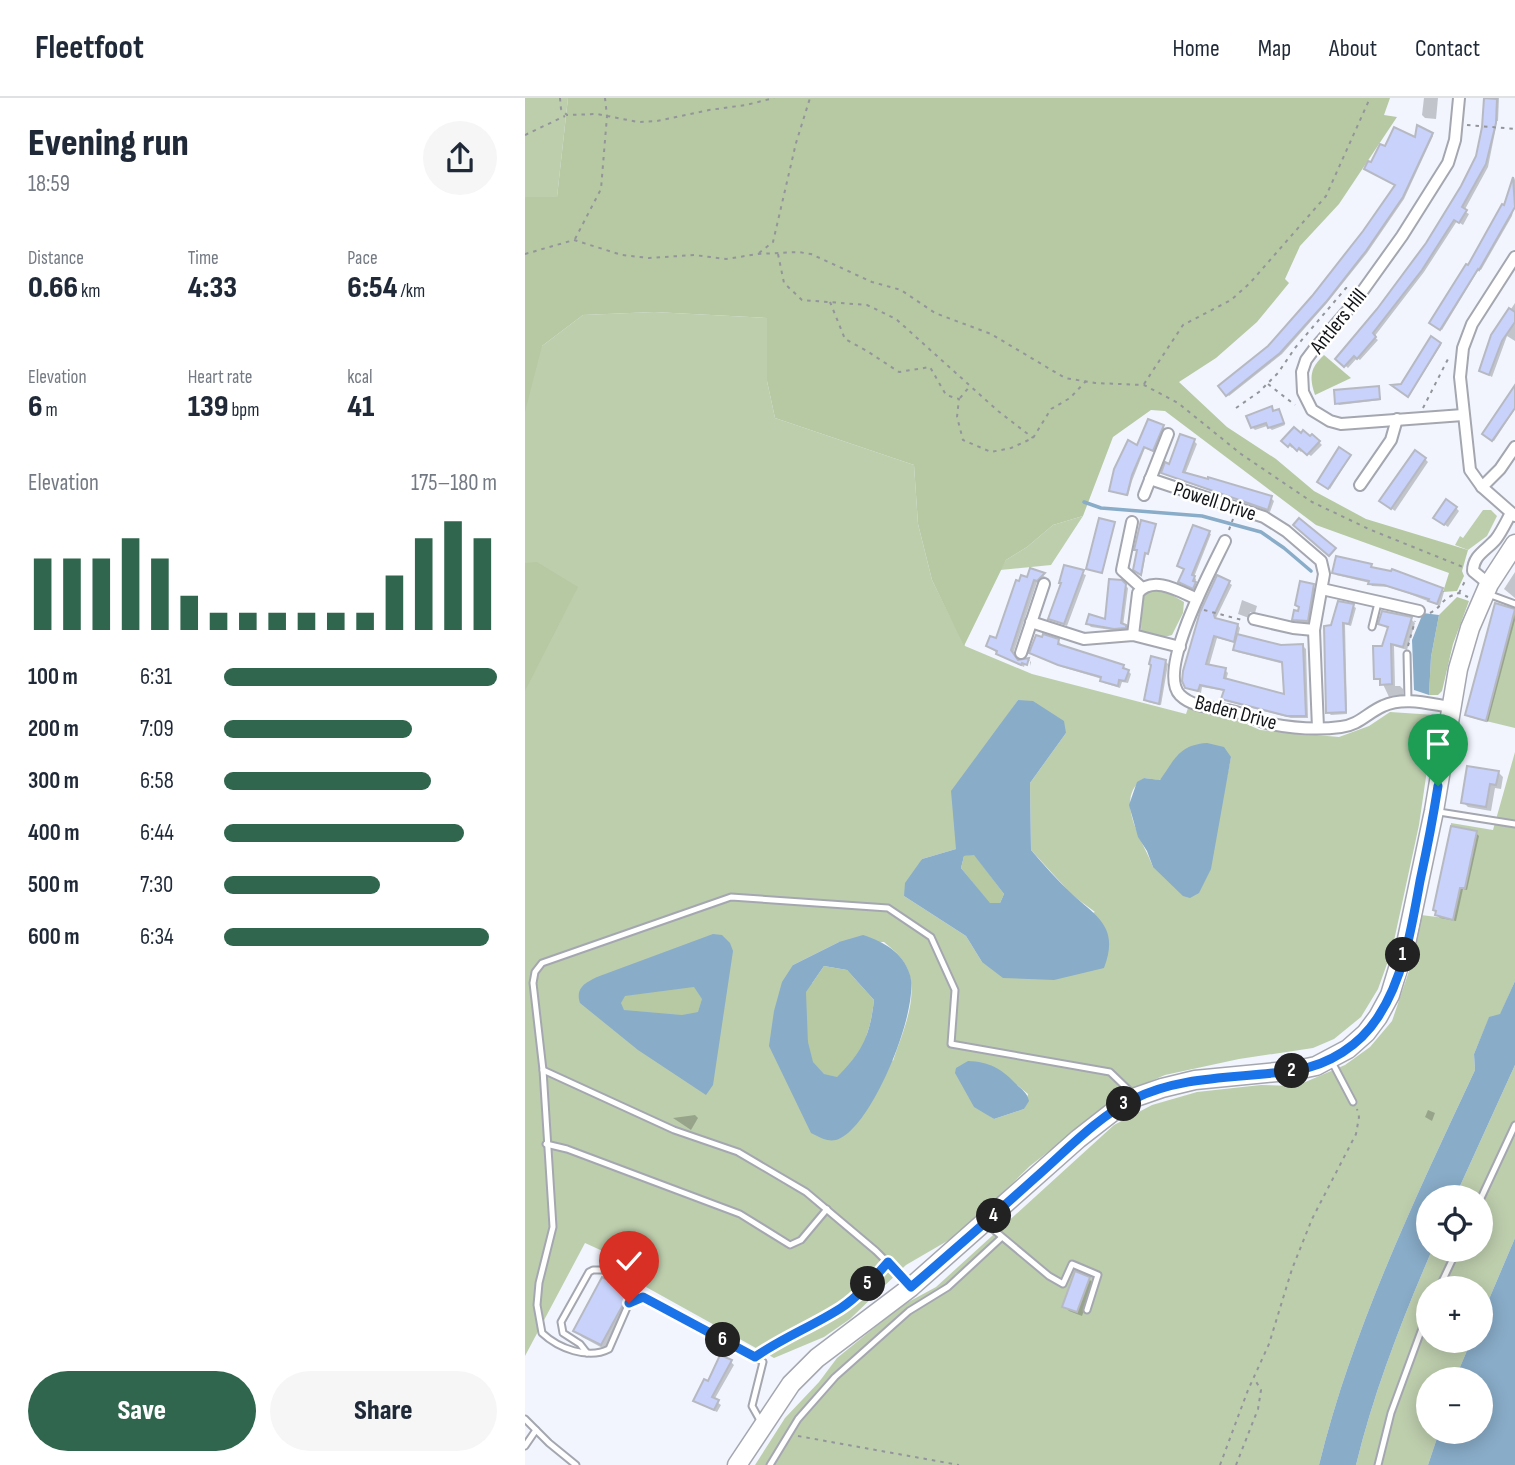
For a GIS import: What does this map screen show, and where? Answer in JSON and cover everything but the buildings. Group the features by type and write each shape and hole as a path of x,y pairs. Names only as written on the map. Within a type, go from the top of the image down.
{"main road":[{"path":"737,1465 791,1384 817,1358 911,1287 1078,1139 1119,1107 1136,1097 1195,1080 1297,1070 1330,1060 1366,1033 1390,995 1412,921 1458,669 1470,628 1485,593 1515,544"}],"street":[{"name":"Antlers Hill","path":"1459,98 1455,140 1448,163 1402,236 1354,303 1306,360 1302,372 1303,392 1312,410 1330,421 1350,424 1463,415"},
{"path":"1485,593 1473,571 1476,558 1495,540 1513,514 1482,487 1470,470 1460,363 1467,336 1515,257"},
{"path":"1360,485 1391,440 1397,428 1397,419"},
{"name":"Powell Drive","path":"1144,495 1168,434"},
{"path":"1482,487 1500,469 1515,447"},
{"name":"Powell Drive","path":"1150,480 1264,517 1286,531 1321,561 1324,574 1314,629 1318,728"},
{"path":"1132,522 1122,569 1142,588"},
{"name":"Baden Drive","path":"1227,535 1195,602 1180,647 1173,676 1179,694 1192,703 1237,712 1270,724 1318,728 1358,723 1381,707 1408,701 1451,707"},
{"path":"1021,653 1044,584"},
{"path":"1133,635 1138,593 1142,588 1159,584 1177,589 1195,602"},
{"path":"1322,589 1419,611"},
{"path":"1254,619 1293,628 1314,629"},
{"path":"1031,622 1084,639 1133,635 1180,647"}],"lane":[{"path":"1485,593 1515,604"},
{"path":"1371,627 1378,602"},
{"path":"1407,654 1408,701"},
{"path":"1434,811 1515,824"},
{"path":"643,1297 629,1303 609,1349 602,1353 566,1348 541,1333 537,1305 539,1283 553,1227 543,1070 533,983 535,972 542,963 731,897 888,908 931,937 955,990 951,1044 1110,1072 1136,1097"},
{"path":"1330,1060 1353,1102"},
{"path":"543,1070 674,1130 738,1152 806,1192 888,1262 911,1287"},
{"path":"1487,1185 1515,1125"},
{"path":"547,1144 567,1149 740,1214 790,1245 801,1240 827,1209"},
{"path":"986,1223 1048,1276 1063,1284 1072,1264 1098,1275 1087,1310"},
{"path":"770,1465 798,1419 843,1369 909,1311 948,1287 1001,1238"},
{"path":"755,1357 777,1342 841,1308 860,1293 888,1262"},
{"path":"587,1353 580,1344 563,1333 561,1322 589,1272 607,1270 621,1275 643,1297 763,1362 752,1406 762,1424"},
{"path":"1378,1465 1391,1413 1416,1345"},
{"path":"525,1419 576,1465"},
{"path":"525,1446 536,1430"}],"path":[{"path":"560,98 561,109 566,115"},
{"path":"574,240 601,189 607,116 605,98"},
{"path":"525,135 566,115 597,114 638,122 657,121 774,98"},
{"path":"758,254 773,242 796,143 810,98"},
{"path":"1144,385 1183,325 1231,300 1250,283 1326,197 1370,98"},
{"path":"1469,125 1515,129"},
{"path":"525,254 574,240 622,255 649,258 694,255 726,259 758,254 811,254 872,282 901,290 935,313 991,334 1065,378 1144,385 1178,403 1241,454 1312,502 1371,530 1473,571 1458,593"},
{"path":"778,253 784,283 802,300 867,304 896,319 998,411 1033,438"},
{"path":"1236,408 1268,384 1346,288 1350,288"},
{"path":"830,302 845,340 899,372 930,367 946,395 959,398"},
{"path":"1423,406 1448,359"},
{"path":"971,386 959,398 957,417 963,440 991,452 1011,448 1033,438 1051,409 1070,398 1086,381"},
{"path":"1268,384 1295,405"},
{"path":"1227,535 1233,518"},
{"path":"1407,654 1409,637 1419,611 1429,614 1436,610 1445,597 1458,593 1485,593"},
{"path":"1195,602 1229,618 1254,619"},
{"path":"1220,1465 1269,1344 1292,1269 1312,1219 1356,1134 1359,1117 1353,1102"},
{"path":"1236,1465 1258,1409 1261,1390 1254,1378"},
{"path":"787,1435 959,1465"}],"green space":[{"path":"525,98 568,98 557,197 525,197"},
{"path":"568,98 1390,98 1384,115 1397,117 1339,204 1300,246 1285,279 1289,283 1257,322 1216,358 1179,382 1227,427 1276,459 1314,491 1366,519 1468,550 1462,571 1464,576 1457,591 1443,592 1449,573 1316,525 1165,411 1151,410 1113,437 1083,516 1053,525 1027,547 1006,560 964,646 932,580 918,524 914,465 775,418 767,381 767,318 654,312 583,315 542,346 525,412 525,197 557,197"},
{"path":"525,311 542,346 583,315 654,312 767,318 767,381 775,418 914,465 918,524 932,580 965,646 1032,674 1186,714 1188,708 1233,718 1260,730 1339,737 1369,726 1390,712 1435,715 1419,825 1392,950 1378,989 1361,1017 1334,1039 1313,1048 1239,1059 1165,1075 1123,1093 1030,1166 961,1233 906,1265 850,1319 824,1337 774,1358 646,1287 651,1273 585,1243 525,1356","holes":["1018,700 1066,733 1030,783 1031,850 1072,895 1095,912 982,962 966,936 904,896 922,859 956,849 986,746","1231,757 1220,811 1153,867 1130,809 1135,787 1144,778 1159,780","839,942 884,942 897,953 907,969 911,994 910,1008 893,1061 793,965","1017,1085 1028,1094 1024,1109 994,1119 987,1114"]},
{"path":"1324,355 1351,378 1315,395 1312,373"},
{"path":"1483,510 1491,510 1497,516 1487,536 1468,550 1455,545 1460,536 1463,538"},
{"path":"1083,516 1051,565 1000,570 1006,560 1027,547 1053,525"},
{"path":"537,562 578,587 525,691 525,563"},
{"path":"1152,589 1165,591 1184,602 1183,613 1172,635 1156,637 1141,631 1142,595"},
{"path":"1457,597 1469,601 1453,644 1442,691 1438,695 1429,695 1431,657 1439,615"},
{"path":"1515,608 1515,728 1486,721"},
{"path":"1515,752 1515,981 1500,1015 1489,1018 1474,1054 1475,1070 1422,1185 1416,1185 1416,1199 1367,1313 1349,1363 1319,1465 755,1465 785,1418 819,1382 837,1358 901,1306 936,1287 1114,1125 1152,1105 1197,1092 1261,1085 1296,1086 1345,1065 1370,1047 1392,1021 1410,968 1421,915 1453,919 1460,890 1441,886 1465,888 1477,832 1451,826 1451,823 1493,830"},
{"path":"974,854 1004,894 1000,903 990,904 961,868 964,856"},
{"path":"824,966 847,970 874,1000 870,1024 863,1042 853,1059 837,1077 824,1074 812,1062 808,1042 806,992"},
{"path":"694,987 702,999 698,1012 682,1015 623,1010 621,1003 624,996"},
{"path":"1515,1065 1515,1238 1493,1290 1493,1276 1421,1276 1427,1262 1493,1262 1493,1185 1460,1185"},
{"path":"1416,1289 1416,1353 1466,1353 1460,1367 1416,1367 1416,1444 1435,1444 1428,1465 1356,1465 1371,1410"}],"water":[{"path":"1423,613 1439,615 1431,657 1429,695 1414,690 1412,640"},
{"path":"1018,700 1033,701 1064,721 1066,733 1030,783 1031,850 1104,925 1109,943 1104,968 1054,980 1003,978 982,962 966,936 904,896 905,883 922,859 956,849 951,791","holes":["974,855 1004,894 1000,903 990,903 961,868 964,856"]},
{"path":"1207,743 1224,747 1231,757 1211,869 1199,893 1190,898 1183,896 1153,867 1138,837 1129,805 1137,782 1144,778 1160,780 1184,750"},
{"path":"713,934 722,935 730,943 733,951 713,1085 706,1095 638,1050 580,1003 580,990 597,977","holes":["694,987 702,999 698,1012 682,1015 624,1010 621,1003 625,996"]},
{"path":"863,935 892,949 907,967 911,991 908,1014 900,1040 877,1093 850,1132 836,1140 829,1140 811,1133 769,1046 782,982 793,965 839,942","holes":["824,966 847,970 874,1000 863,1043 837,1077 824,1074 813,1062 808,1042 806,992"]},
{"path":"1515,981 1515,1065 1460,1185 1422,1185 1475,1070 1474,1054 1489,1017 1500,1014"},
{"path":"968,1061 988,1064 1005,1073 1027,1095 1029,1101 1024,1109 994,1119 974,1107 955,1073 956,1068"},
{"path":"1416,1199 1416,1262 1427,1262 1421,1276 1416,1276 1416,1289 1389,1356 1356,1465 1319,1465 1349,1363 1387,1264"},
{"path":"1515,1238 1515,1465 1428,1465 1435,1444 1493,1444 1493,1367 1460,1367 1466,1353 1493,1353 1493,1290"}],"waterway":[{"path":"1084,502 1101,508 1202,516 1261,532 1311,571"}],"route":[{"path":"629,1303 643,1297 755,1357 777,1342 841,1308 860,1293 888,1262 911,1287 1078,1139 1136,1097 1195,1080 1316,1066 1348,1049 1366,1033 1378,1017 1398,973 1414,911 1438,786"}]}
